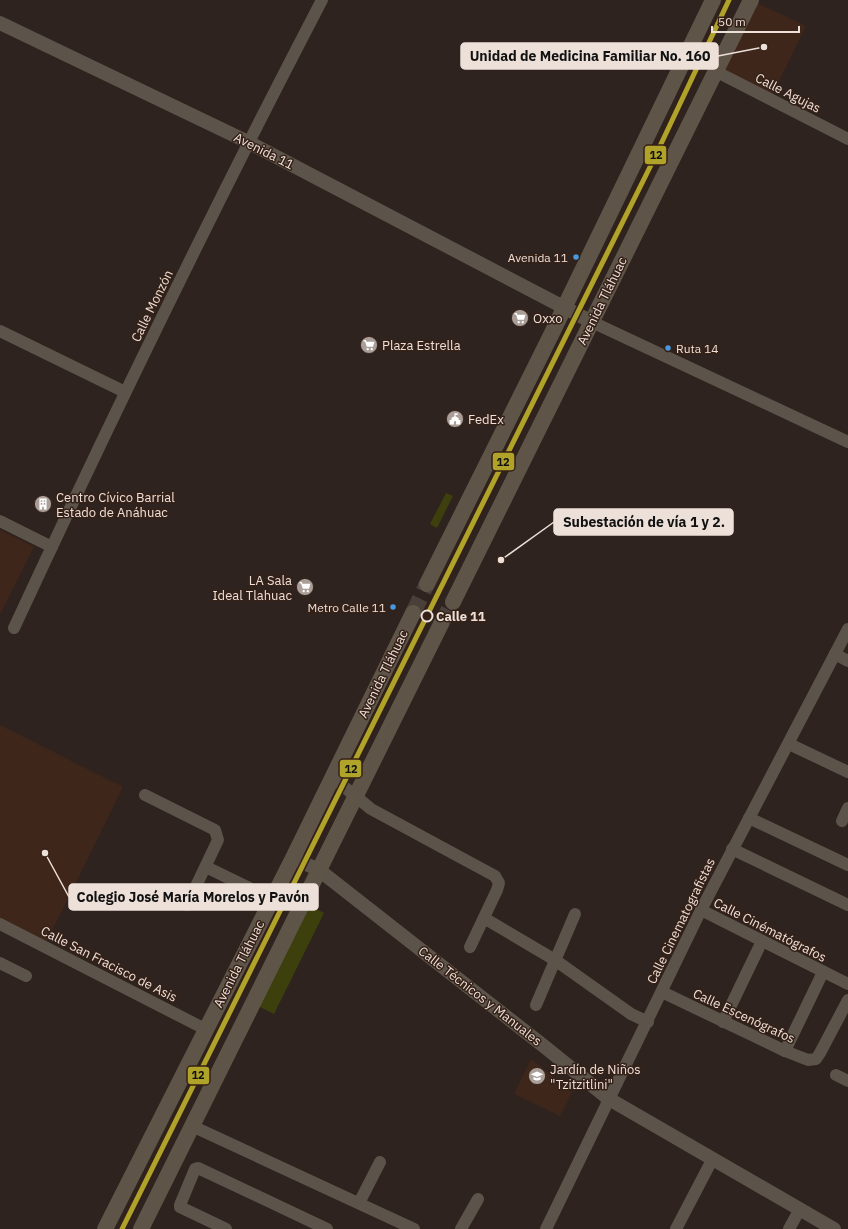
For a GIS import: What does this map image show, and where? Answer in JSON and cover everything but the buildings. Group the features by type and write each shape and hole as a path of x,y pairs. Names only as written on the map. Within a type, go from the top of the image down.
{"main road":[{"path":"427,584 564,308 713,0"},
{"name":"Avenida Tláhuac","path":"453,602 751,0"},
{"name":"Avenida Tláhuac","path":"105,1229 205,1029 293,858 413,613"},
{"path":"141,1229 442,624"}],"street":[{"name":"Calle Monzón","path":"14,628 125,392 248,142 322,0"},
{"name":"Avenida 11","path":"0,23 248,142 592,322 848,442"},
{"name":"Calle Agujas","path":"715,71 848,139"},
{"path":"0,331 125,392"},
{"path":"0,521 52,547"},
{"name":"Calle Cinematografistas","path":"546,1229 648,1022 701,910 848,630"},
{"path":"835,654 848,661"},
{"path":"789,744 848,772"},
{"path":"332,777 371,809 495,876 499,883 497,890 470,947"},
{"path":"146,795 216,830 218,840 187,905"},
{"path":"842,821 848,808"},
{"path":"749,818 848,865"},
{"path":"732,850 848,905"},
{"name":"Calle Técnicos y Manuales","path":"293,858 320,870 534,1038 609,1099 712,1160 834,1229"},
{"path":"206,867 272,899"},
{"name":"Calle Cinématógrafos","path":"701,910 848,984"},
{"path":"536,1005 575,914"},
{"path":"484,918 555,960 631,1014 648,1022"},
{"name":"Calle San Fracisco de Asis","path":"0,924 205,1029"},
{"path":"723,1022 762,941"},
{"path":"0,963 26,976"},
{"path":"785,1051 823,972"},
{"name":"Calle Escenógrafos","path":"662,992 785,1051 808,1060 816,1059 848,1000"},
{"path":"836,1075 848,1081"},
{"path":"192,1126 414,1229"},
{"path":"676,1229 712,1160"},
{"path":"359,1203 380,1162"},
{"path":"226,1229 180,1207 192,1176 198,1168 201,1168 327,1229"},
{"path":"461,1229 478,1199"},
{"path":"789,1229 800,1209"}],"shaded area":[{"path":"755,2 806,26 773,94 723,69"},
{"path":"446,493 453,496 437,528 430,524"},
{"path":"0,530 34,547 0,615"},
{"path":"0,725 123,787 46,943 0,920"},
{"path":"308,905 324,913 274,1014 258,1006"},
{"name":"Jardín de Niños \"Tzitzitlini\"","path":"531,1059 572,1092 560,1116 514,1094"}],"tunnel":[{"path":"413,613 427,584"},
{"path":"441,624 453,602"}],"transit line":[{"name":"12","path":"122,1229 652,163 729,0"}],"place":[{"name":"Unidad de Medicina Familiar No. 160","path":"764,47"},
{"name":"Avenida 11","path":"576,257"},
{"name":"Oxxo","path":"520,318"},
{"name":"Plaza Estrella","path":"369,345"},
{"name":"Ruta 14","path":"668,348"},
{"name":"FedEx","path":"455,419"},
{"name":"Centro Cívico Barrial Estado de Anáhuac","path":"43,504"},
{"name":"Subestación de vía 1 y 2.","path":"501,560"},
{"name":"LA Sala Ideal Tlahuac","path":"305,587"},
{"name":"Metro Calle 11","path":"393,607"},
{"name":"Calle 11","path":"427,616"},
{"name":"Colegio José María Morelos y Pavón","path":"45,853"},
{"name":"Jardín de Niños \"Tzitzitlini\"","path":"537,1076"}]}
